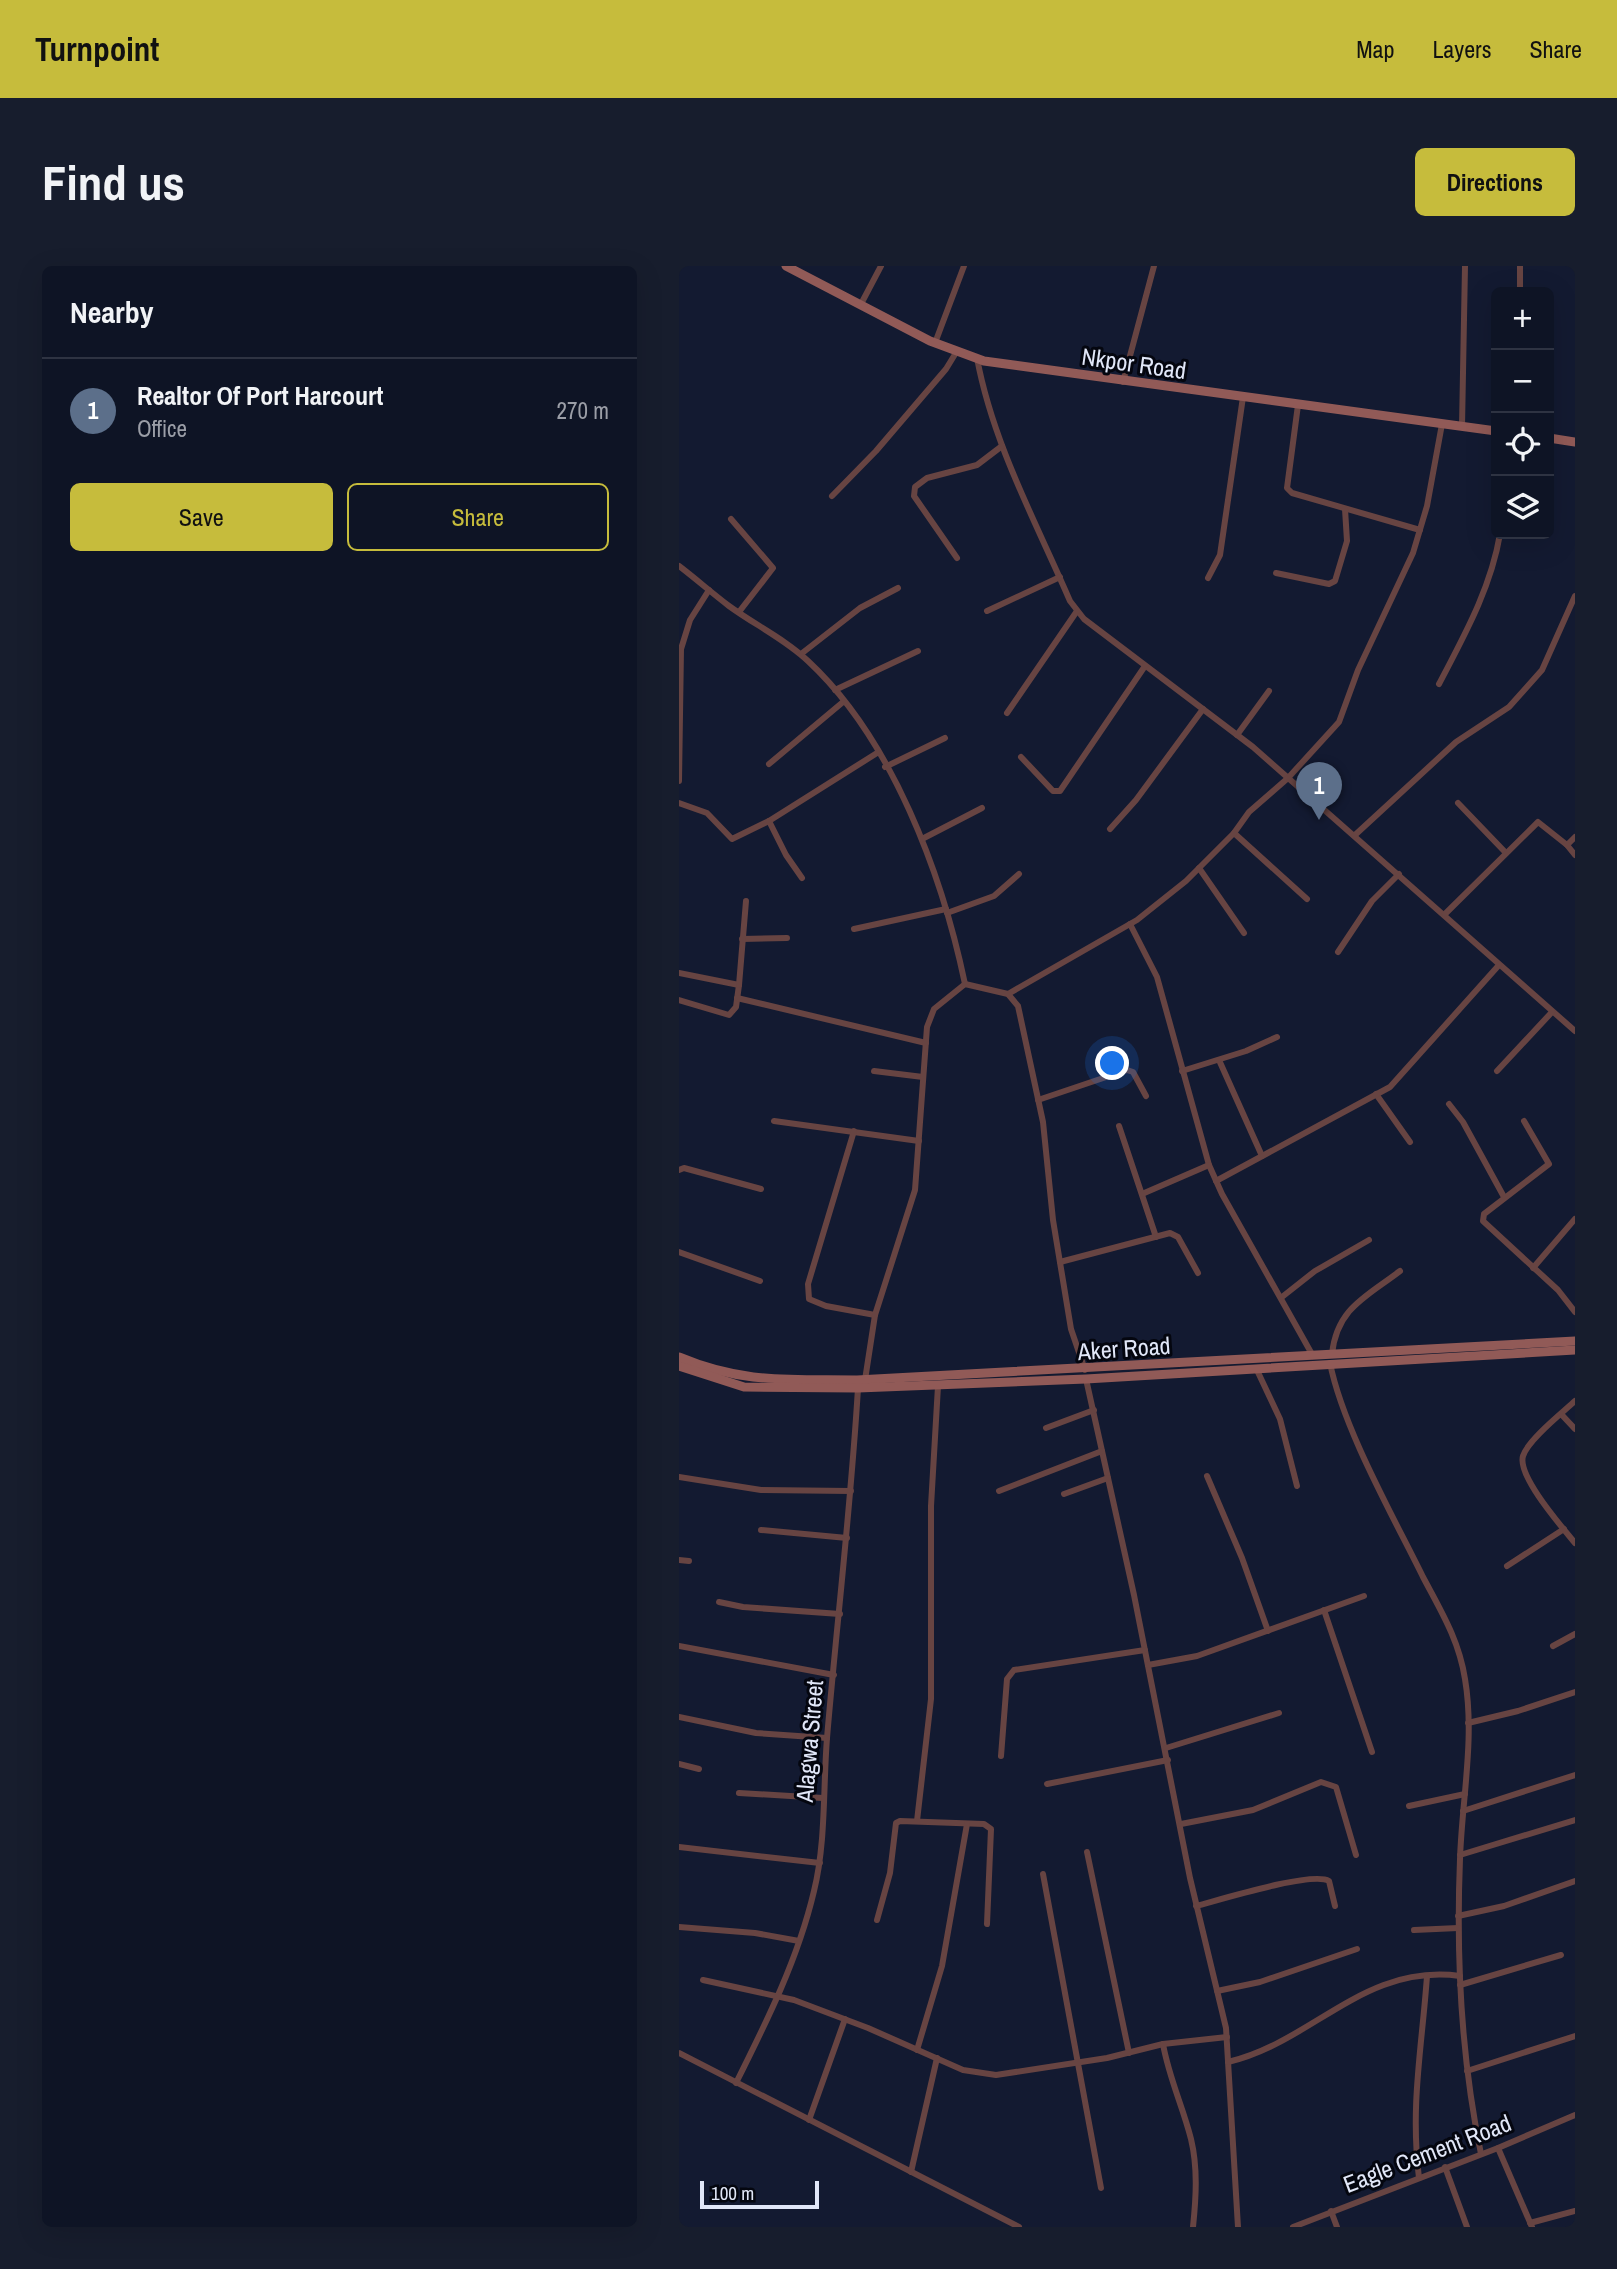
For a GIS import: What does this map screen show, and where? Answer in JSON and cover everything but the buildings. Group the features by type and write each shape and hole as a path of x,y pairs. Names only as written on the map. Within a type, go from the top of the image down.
{"street":[{"name":"Nkpor Road","path":"786,266 935,343 977,358 1123,382 1491,430"},
{"path":"861,304 881,266"},
{"path":"935,343 964,266"},
{"path":"1123,382 1154,266"},
{"path":"1462,426 1465,266"},
{"path":"1520,266 1520,287"},
{"path":"832,496 876,451 946,369 957,351"},
{"path":"977,358 988,408 1002,446 1077,611 1237,735 1356,835 1575,1031"},
{"path":"1208,578 1220,555 1243,397"},
{"path":"1298,405 1287,488 1301,497 1420,530"},
{"path":"1008,995 1130,924 1199,868 1234,833 1249,812 1288,778 1339,722 1358,670 1401,580 1420,530 1442,424"},
{"path":"1554,439 1575,442"},
{"path":"957,558 914,496 915,487 927,478 977,465 1002,446"},
{"path":"1276,573 1329,584 1335,581 1347,541 1345,509"},
{"path":"731,519 773,568 739,612"},
{"path":"1439,684 1490,577 1499,539"},
{"path":"679,566 739,612 801,654 843,702 885,766 922,839 946,911 965,984"},
{"path":"987,611 1060,577"},
{"path":"801,654 851,615 898,588"},
{"path":"679,781 681,649 689,620 709,590"},
{"path":"1356,835 1457,741 1509,707 1542,670 1575,596"},
{"path":"1007,713 1077,611"},
{"path":"835,691 918,651"},
{"path":"1021,757 1053,791 1060,791 1145,666"},
{"path":"1237,735 1269,691"},
{"path":"769,764 843,702"},
{"path":"1110,829 1145,790 1203,709"},
{"path":"885,766 945,738"},
{"path":"679,803 707,813 732,839 769,821 877,753"},
{"path":"1458,803 1506,852"},
{"path":"922,839 982,808"},
{"path":"769,821 786,855 802,878"},
{"path":"1444,914 1538,822 1567,845 1575,855"},
{"path":"1234,833 1307,899"},
{"path":"1567,845 1575,837"},
{"path":"1199,868 1244,933"},
{"path":"854,929 946,911 994,896 1019,874"},
{"path":"1338,952 1372,901 1399,874"},
{"path":"679,1000 732,1014 739,985 745,901"},
{"path":"1130,924 1157,977 1209,1165 1313,1356"},
{"path":"742,939 787,938"},
{"path":"1216,1181 1376,1094 1407,1071 1431,1039 1499,965"},
{"path":"679,973 739,985"},
{"path":"965,984 1008,995 1018,1006 1038,1100 1071,1329 1094,1410 1196,1906 1227,2037 1238,2227"},
{"path":"865,1380 875,1315 915,1189 926,1043 934,1009 965,984"},
{"path":"737,998 926,1043"},
{"path":"1497,1071 1552,1012"},
{"path":"1182,1071 1219,1060 1277,1037"},
{"path":"1219,1060 1262,1156"},
{"path":"1038,1100 1127,1070 1133,1072 1146,1096"},
{"path":"874,1071 923,1077"},
{"path":"1376,1094 1410,1142"},
{"path":"1448,1104 1463,1122 1504,1197"},
{"path":"774,1121 919,1141"},
{"path":"1524,1121 1549,1164 1484,1214 1483,1221 1558,1290 1575,1312"},
{"path":"1119,1126 1156,1237"},
{"path":"854,1132 807,1284 809,1299 826,1306 875,1315"},
{"path":"1142,1194 1209,1165"},
{"path":"679,1170 684,1168 761,1189"},
{"path":"1533,1268 1575,1219"},
{"path":"1060,1262 1156,1237 1175,1235 1198,1273"},
{"path":"1282,1297 1315,1271 1369,1240"},
{"path":"679,1252 759,1282"},
{"path":"1400,1271 1352,1307 1338,1322 1331,1358 1353,1428 1458,1644 1466,1680 1468,1723 1458,1928 1467,2071 1481,2154"},
{"name":"Aker Road","path":"1382,1357 1575,1340"},
{"name":"Aker Road","path":"679,1357 706,1368 745,1378 865,1380 1256,1368 1331,1358 1575,1350"},
{"name":"Aker Road","path":"679,1366 744,1387 858,1388 938,1386 1313,1356 1331,1358"},
{"path":"1256,1368 1280,1419 1297,1486"},
{"path":"917,1821 931,1699 931,1520 938,1386"},
{"name":"Alagwa Street","path":"736,2083 778,1997 799,1941 820,1863 827,1738 847,1538 858,1388"},
{"path":"1575,1401 1523,1455 1523,1465 1542,1502 1575,1543"},
{"path":"1046,1428 1094,1410"},
{"path":"1561,1414 1575,1429"},
{"path":"999,1491 1102,1451"},
{"path":"1207,1476 1268,1631"},
{"path":"679,1477 761,1490 851,1491"},
{"path":"1064,1494 1108,1478"},
{"path":"1507,1566 1564,1529"},
{"path":"761,1530 847,1538"},
{"path":"679,1560 689,1561"},
{"path":"1148,1665 1197,1656 1364,1596"},
{"path":"719,1602 743,1607 840,1614"},
{"path":"1324,1610 1372,1752"},
{"path":"1553,1646 1575,1634"},
{"path":"679,1646 834,1675"},
{"path":"1001,1756 1007,1679 1014,1670 1145,1650"},
{"path":"1468,1723 1518,1711 1575,1692"},
{"path":"1165,1748 1279,1713"},
{"path":"679,1717 756,1733 827,1738"},
{"path":"1047,1784 1168,1760"},
{"path":"679,1764 699,1769"},
{"path":"1463,1811 1575,1775"},
{"path":"1181,1824 1253,1810 1321,1782 1329,1783 1336,1787 1356,1855"},
{"path":"739,1793 823,1798"},
{"path":"1409,1806 1465,1794"},
{"path":"1460,1855 1575,1820"},
{"path":"877,1920 890,1873 896,1823 917,1821 984,1824 991,1829 987,1924"},
{"path":"917,2050 942,1966 967,1824"},
{"path":"679,1847 820,1863"},
{"path":"1087,1852 1129,2053"},
{"path":"1043,1874 1101,2188"},
{"path":"1196,1906 1257,1889 1319,1878 1329,1881 1335,1906"},
{"path":"1458,1916 1504,1906 1575,1881"},
{"path":"679,1927 755,1933 799,1941"},
{"path":"1413,1930 1458,1928"},
{"path":"1217,1991 1260,1982 1357,1949"},
{"path":"1460,1985 1561,1955"},
{"path":"1229,2062 1276,2047 1348,1999 1388,1983 1441,1974 1460,1976"},
{"path":"1419,2178 1414,2137 1415,2084 1427,1976"},
{"path":"703,1980 778,1997 845,2019 963,2070 996,2076 1080,2063 1163,2044 1227,2037"},
{"path":"809,2120 845,2019"},
{"path":"1467,2071 1575,2036"},
{"path":"1163,2044 1168,2074 1191,2138 1196,2173 1193,2227"},
{"path":"679,2053 1019,2227"},
{"path":"912,2172 937,2058"},
{"name":"Eagle Cement Road","path":"1293,2227 1498,2148 1575,2115"},
{"path":"1498,2148 1531,2225 1575,2211"},
{"path":"1445,2167 1467,2227"},
{"path":"1331,2211 1337,2227"}],"place":[{"name":"Realtor Of Port Harcourt","path":"1319,820"}]}
